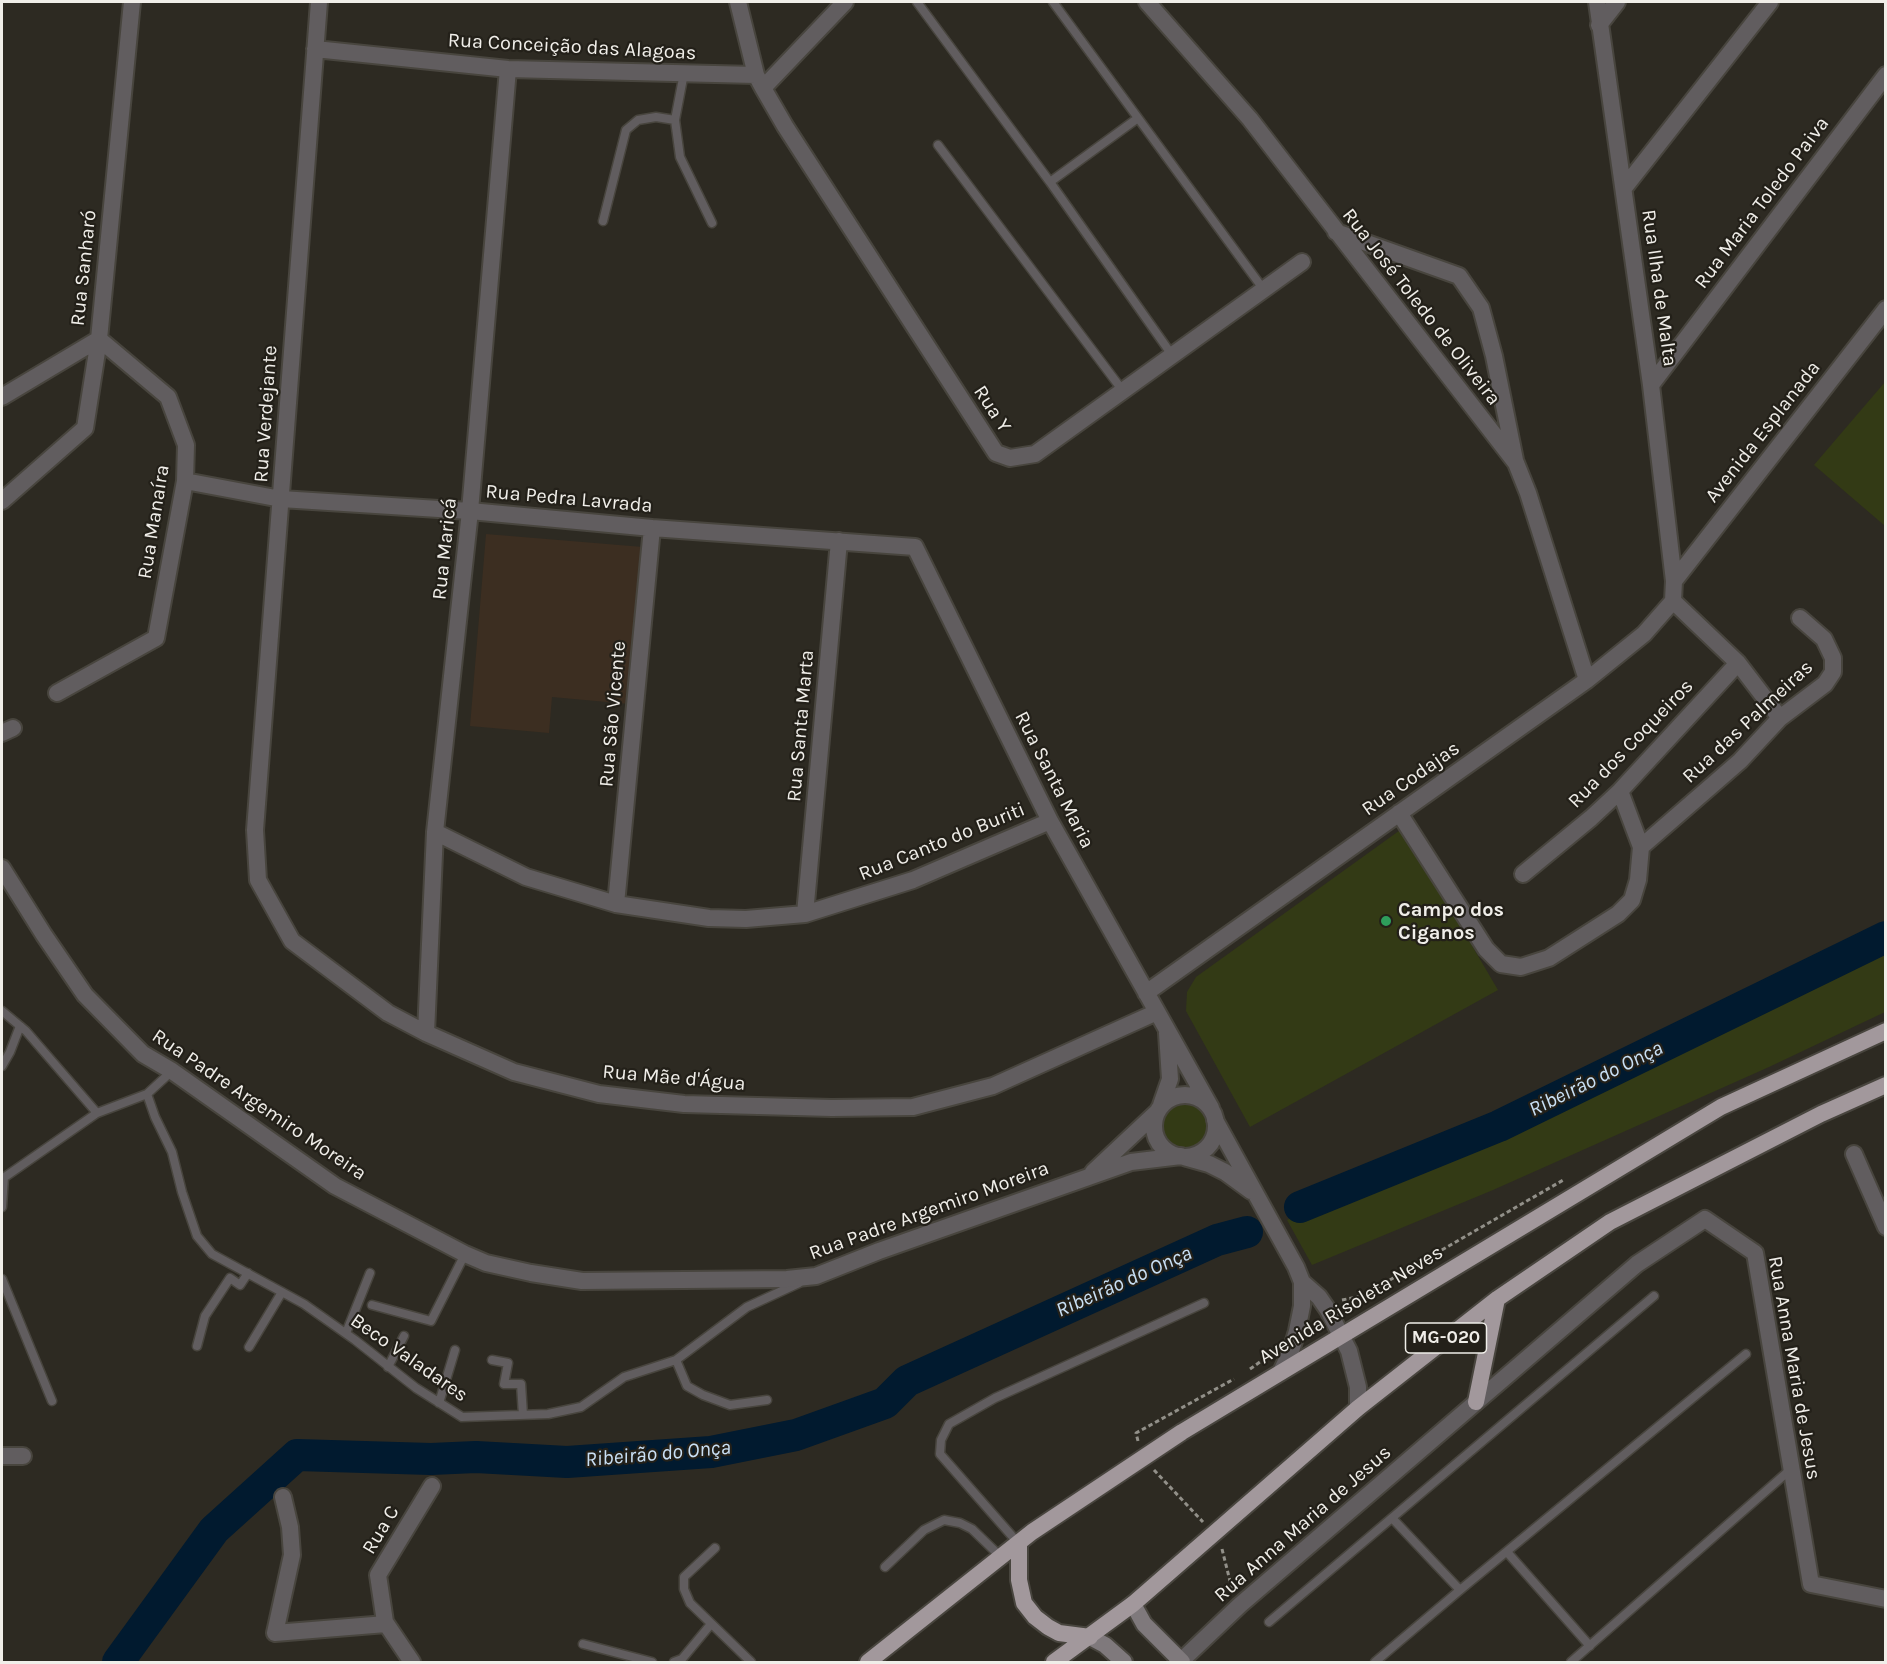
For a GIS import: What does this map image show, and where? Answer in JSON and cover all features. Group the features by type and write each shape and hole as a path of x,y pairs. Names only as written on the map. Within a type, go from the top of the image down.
{"highway":[{"name":"Avenida Risoleta Neves","path":"868,1662 1032,1532 1173,1438 1721,1107 1886,1031"},
{"name":"MG-020","path":"1054,1662 1133,1604 1358,1408 1497,1299 1610,1222 1821,1114 1886,1085"},
{"path":"1476,1402 1497,1299"},
{"path":"1019,1544 1019,1580 1024,1603 1048,1628 1059,1633 1090,1636"}],"main road":[{"path":"1133,1604 1144,1624 1181,1662"},
{"path":"1090,1636 1105,1645 1124,1662"}],"street":[{"name":"Rua Sanharó","path":"2,501 85,428 99,339 132,2"},
{"name":"Rua Verdejante","path":"255,830 319,2"},
{"name":"Rua Y","path":"738,2 760,82 792,136 996,453 1010,458 1035,454 1302,262"},
{"path":"760,82 845,2"},
{"name":"Rua José Toledo de Oliveira","path":"1147,2 1250,119 1516,463 1528,493 1587,680"},
{"name":"Rua Ilha de Malta","path":"1597,2 1651,385 1674,580"},
{"path":"1599,25 1617,2"},
{"path":"1624,188 1770,2"},
{"name":"Rua Conceição das Alagoas","path":"315,49 508,69 684,73 760,82"},
{"name":"Rua Maricá","path":"426,1033 435,832 470,511 508,69"},
{"name":"Rua Maria Toledo Paiva","path":"1651,385 1886,75"},
{"path":"1336,232 1459,276 1481,308 1494,356 1516,463"},
{"name":"Avenida Esplanada","path":"1674,580 1886,309"},
{"path":"2,397 99,339"},
{"name":"Rua Manaíra","path":"57,693 156,638 184,481 186,446 168,397 99,339"},
{"name":"Rua Pedra Lavrada","path":"184,481 281,499 470,511 652,528 915,548"},
{"name":"Rua São Vicente","path":"616,904 652,528"},
{"name":"Rua Santa Marta","path":"805,914 839,541"},
{"name":"Rua Santa Maria","path":"915,548 1050,821 1161,1019 1299,1275 1318,1297 1342,1334 1355,1369 1358,1408"},
{"path":"1674,580 1673,601 1738,663 1780,718"},
{"name":"Rua Codajas","path":"1146,993 1587,680 1644,634 1673,601"},
{"name":"Rua das Palmeiras","path":"1641,847 1740,761 1780,718 1825,684 1833,672 1833,658 1824,639 1800,618"},
{"name":"Rua dos Coqueiros","path":"1523,874 1620,791 1738,663"},
{"path":"1399,813 1486,949 1501,964 1521,967 1549,958 1612,917 1632,900 1638,880 1641,847 1620,791"},
{"name":"Rua Canto do Buriti","path":"435,832 526,877 616,904 709,918 746,919 805,914 913,880 1050,821"},
{"name":"Rua Mãe d'Água","path":"255,830 258,880 292,941 388,1013 426,1033 514,1072 599,1094 684,1104 832,1108 913,1107 993,1086 1161,1019"},
{"name":"Rua Padre Argemiro Moreira","path":"2,868 85,994 143,1053 335,1186 486,1263 582,1281 787,1279 816,1276 879,1251 1131,1162 1182,1157"},
{"name":"Rua Santa Maria","path":"1159,1109 1170,1079 1161,1019"},
{"path":"1178,1095 1196,1097 1213,1114 1214,1138 1208,1146 1193,1156 1182,1157 1165,1150 1158,1142 1153,1123 1159,1109 1178,1095"},
{"name":"Rua Padre Argemiro Moreira","path":"1088,1176 1159,1109"},
{"path":"1854,1154 1886,1227"},
{"name":"Rua Santa Maria","path":"1182,1157 1209,1164 1225,1172 1261,1202"},
{"name":"Rua Anna Maria de Jesus","path":"1181,1662 1240,1605 1637,1264 1705,1219 1755,1253 1811,1584 1886,1599"},
{"path":"1281,1372 1292,1350 1302,1306 1299,1275"},
{"path":"2,1456 23,1456"},
{"name":"Rua C","path":"412,1662 386,1624 378,1575 432,1486"},
{"path":"283,1497 290,1527 292,1555 274,1633 386,1624"}],"lane":[{"path":"917,2 1050,182 1172,355"},
{"path":"1053,2 1264,290"},
{"path":"684,73 675,120 680,156 712,223"},
{"path":"603,221 626,130 638,120 656,117 675,120"},
{"path":"1050,182 1138,118"},
{"path":"938,145 1123,390"},
{"path":"2,1011 20,1026 97,1113"},
{"path":"2,1066 20,1026"},
{"path":"2,1207 3,1178 97,1113 147,1094 172,1071"},
{"name":"Beco Valadares","path":"147,1094 171,1152 197,1236 212,1254 304,1304 462,1418 548,1414 581,1407 624,1377 676,1360 747,1307 816,1276"},
{"path":"372,1305 431,1321 465,1254"},
{"path":"197,1346 205,1316 230,1278 240,1285 248,1273"},
{"path":"346,1333 370,1273"},
{"path":"2,1279 4,1289 52,1401"},
{"path":"249,1347 282,1292"},
{"path":"1269,1622 1654,1296"},
{"path":"1019,1544 940,1454 941,1440 949,1424 995,1398 1204,1304"},
{"path":"388,1366 404,1336"},
{"path":"440,1403 455,1350"},
{"path":"1375,1662 1746,1354"},
{"path":"492,1360 508,1362 504,1384 521,1384 523,1415"},
{"path":"676,1360 687,1386 703,1395 730,1405 767,1400"},
{"path":"1572,1662 1791,1469"},
{"path":"1392,1518 1460,1590"},
{"path":"885,1567 924,1530 944,1520 960,1523 972,1529 1001,1558"},
{"path":"715,1548 684,1577 684,1589 690,1603 751,1662"},
{"path":"1506,1552 1590,1646"},
{"path":"674,1662 682,1659 711,1624"},
{"path":"583,1644 652,1662"}],"path":[{"path":"1153,1470 1206,1526"},
{"path":"1222,1549 1234,1598"}],"shaded area":[{"path":"486,534 643,547 629,704 552,697 549,733 470,726"}],"green space":[{"path":"1885,382 1885,526 1814,465"},
{"name":"Campo dos Ciganos","path":"1403,828 1498,990 1250,1127 1186,1011 1187,992 1196,977"},
{"path":"1885,944 1885,1012 1769,1067 1493,1190 1312,1265 1287,1220 1442,1155 1732,1019"},
{"path":"1180,1101 1190,1101 1203,1108 1210,1121 1210,1131 1203,1144 1190,1151 1180,1151 1171,1147 1164,1140 1160,1131 1160,1121 1164,1112 1171,1105"}],"waterway":[{"name":"Ribeirão do Onça","path":"1300,1207 1499,1126 1886,937"},
{"name":"Ribeirão do Onça","path":"118,1662 214,1530 297,1455 431,1459 476,1457 567,1462 711,1452 796,1435 885,1403 907,1381 1217,1240 1247,1232"}],"place":[{"name":"Campo dos Ciganos","path":"1386,921"}]}
